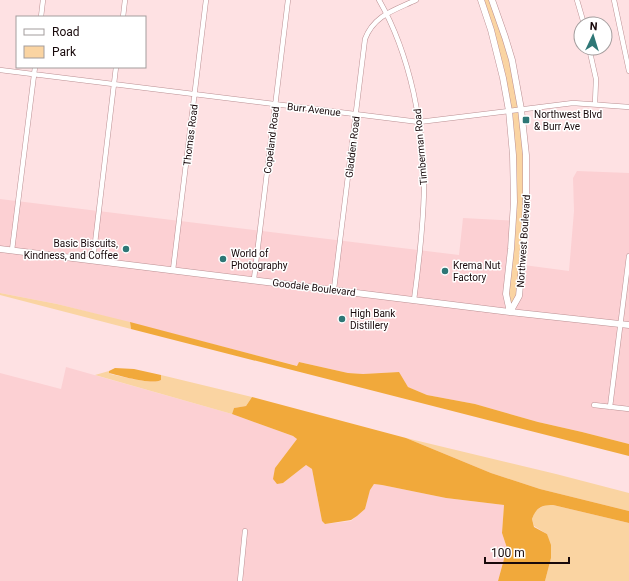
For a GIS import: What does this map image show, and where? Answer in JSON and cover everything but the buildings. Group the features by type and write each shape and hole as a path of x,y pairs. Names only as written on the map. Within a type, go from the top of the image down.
{"main road":[{"name":"Northwest Boulevard","path":"481,0 500,65 509,111 513,154 514,197 512,243 506,294 510,312"},
{"name":"Northwest Boulevard","path":"492,0 512,60 521,109 526,155 524,243 519,296 510,312"},
{"name":"Goodale Boulevard","path":"0,249 334,289 510,312 629,325"}],"street":[{"path":"41,16 43,0"},
{"path":"123,16 125,0"},
{"name":"Thomas Road","path":"173,270 206,0"},
{"name":"Copeland Road","path":"254,280 288,0"},
{"name":"Timberman Road","path":"379,0 387,14 404,56 414,93 422,144 424,191 420,252 414,300"},
{"name":"Gladden Road","path":"334,289 365,39 371,27 382,16 416,0"},
{"path":"577,0 582,16"},
{"path":"614,0 629,71"},
{"path":"591,56 596,79 595,104"},
{"path":"12,250 35,68"},
{"path":"93,260 116,68"},
{"name":"Burr Avenue","path":"0,70 419,122 574,103 629,106"},
{"path":"610,407 629,256"},
{"path":"594,405 629,409"},
{"path":"240,581 245,531"}],"shaded area":[{"path":"577,171 629,173 629,444 538,422 475,404 427,395 408,387 398,372 363,374 348,373 299,362 298,366 57,304 0,293 0,199 459,255 463,218 519,221 516,264 569,271 574,211 573,178"},
{"path":"130,322 297,366 299,362 348,373 363,374 399,372 408,387 427,395 475,404 538,422 629,444 629,456 131,329"},
{"path":"66,367 232,414 293,436 297,439 275,468 283,483 306,465 312,469 322,521 325,524 351,521 365,509 370,489 374,484 446,498 504,505 502,533 507,548 498,581 0,581 0,373 61,389"},
{"path":"115,368 134,369 161,375 161,380 144,381 109,373 109,371"},
{"path":"252,397 406,438 491,473 540,489 629,511 629,523 553,505 545,506 537,510 532,519 534,527 547,534 551,545 551,558 545,581 498,581 507,548 502,533 504,505 446,498 374,484 370,490 365,509 357,516 351,520 325,524 322,521 312,469 306,465 283,483 277,484 273,479 275,468 297,439 293,436 232,414 234,408 246,406"}],"green space":[{"path":"481,0 492,0 512,60 526,155 519,296 510,312 506,294 513,232 509,111"},
{"path":"0,293 57,304 130,322 131,329 0,295"},
{"path":"109,371 110,374 136,380 157,381 161,380 161,375 252,397 246,406 234,408 232,414 95,375"},
{"path":"406,438 629,493 629,511 540,489 491,473"},
{"path":"545,505 553,505 629,523 629,581 545,581 551,558 547,534 534,526 532,519 535,511"}],"place":[{"name":"Northwest Blvd & Burr Ave","path":"526,120"},
{"name":"Basic Biscuits, Kindness, and Coffee","path":"126,249"},
{"name":"World of Photography","path":"223,259"},
{"name":"Krema Nut Factory","path":"445,271"},
{"name":"High Bank Distillery","path":"342,319"}]}
